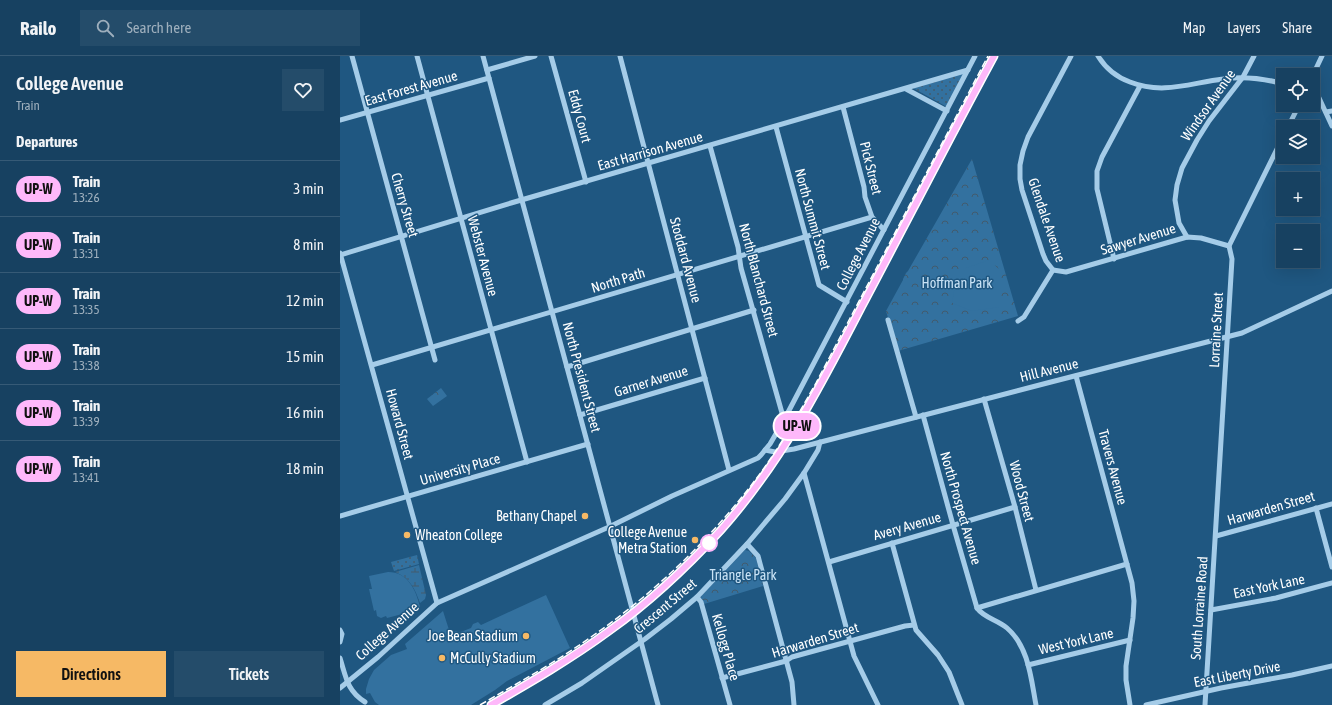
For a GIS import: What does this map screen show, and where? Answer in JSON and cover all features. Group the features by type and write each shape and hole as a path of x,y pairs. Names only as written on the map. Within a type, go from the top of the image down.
{"street":[{"name":"Cherry Street","path":"352,56 435,360"},
{"name":"Webster Avenue","path":"417,56 527,462"},
{"name":"North President Street","path":"483,56 658,705"},
{"path":"487,70 535,56"},
{"name":"Eddy Court","path":"551,56 586,182"},
{"name":"Stoddard Avenue","path":"620,56 729,470"},
{"name":"College Avenue","path":"340,688 378,657 437,603 609,527 672,496 758,458 765,450 784,420 975,56"},
{"name":"Glendale Avenue","path":"1018,321 1024,317 1053,270 1043,254 1024,197 1020,179 1020,165 1028,137 1071,56"},
{"path":"1098,56 1108,69 1118,77 1140,86 1157,89 1176,88 1243,77 1276,82"},
{"name":"Windsor Avenue","path":"1186,237 1179,223 1175,200 1177,185 1182,168 1197,140 1212,117 1243,77 1254,56"},
{"path":"1316,68 1322,56"},
{"name":"East Harrison Avenue","path":"340,254 968,70"},
{"name":"East Forest Avenue","path":"340,120 489,78"},
{"path":"1114,259 1097,189 1096,176 1102,157 1140,86"},
{"path":"906,88 947,111"},
{"path":"1320,100 1332,126"},
{"name":"Pick Street","path":"843,107 864,187 865,197 872,217 884,230"},
{"path":"1326,112 1332,111"},
{"name":"North Summit Street","path":"776,127 819,285 847,302"},
{"name":"North Blanchard Street","path":"710,146 738,247 741,268 784,420"},
{"path":"1230,246 1276,151"},
{"name":"North Path","path":"372,365 872,217"},
{"name":"Sawyer Avenue","path":"1053,270 1066,272 1186,237 1201,238 1230,246"},
{"name":"Lorraine Street","path":"1216,536 1232,259 1230,246"},
{"name":"Howard Street","path":"340,254 437,603"},
{"name":"Hill Avenue","path":"765,450 769,452 781,451 820,442 1228,337 1242,333 1332,292"},
{"path":"567,367 754,310"},
{"path":"888,320 916,417"},
{"name":"Travers Avenue","path":"1076,376 1132,583 1134,601 1126,673 1130,705"},
{"name":"Garner Avenue","path":"580,415 705,378"},
{"name":"Wood Street","path":"984,399 1015,507 1036,590"},
{"name":"North Prospect Avenue","path":"923,415 977,608"},
{"name":"Crescent Street","path":"545,705 582,683 641,642 697,597 747,544 785,499 804,474 818,450 820,442"},
{"name":"University Place","path":"340,516 588,444"},
{"path":"804,474 854,656 878,705"},
{"name":"Harwarden Street","path":"1216,536 1332,504"},
{"name":"Avery Avenue","path":"829,562 892,542 1015,507"},
{"path":"1316,508 1332,567"},
{"name":"South Lorraine Road","path":"1205,705 1216,536"},
{"path":"892,542 916,630 938,655 949,672 962,705"},
{"path":"747,544 758,556 792,682 794,705"},
{"path":"1036,705 1028,665 1023,650 1014,635 1002,624 980,612 977,608 1095,572 1127,564"},
{"name":"East York Lane","path":"1211,610 1276,598 1332,584"},
{"name":"Kellogg Place","path":"697,597 702,605 730,705"},
{"name":"Harwarden Street","path":"722,678 786,662 792,657 914,624"},
{"path":"340,630 342,634 340,642"},
{"name":"West York Lane","path":"1028,665 1130,640"},
{"path":"340,658 347,682 353,693 365,702"},
{"name":"East Liberty Drive","path":"1146,705 1206,691 1332,666"}],"green space":[{"path":"965,72 947,107 913,88"},
{"name":"Hoffman Park","path":"972,159 1018,316 898,351 886,311 906,273"},
{"path":"989,260 999,269 999,307 972,311 952,303 955,285 966,268"},
{"path":"441,388 447,396 433,406 427,399"},
{"name":"Triangle Park","path":"745,550 749,551 756,558 763,586 704,604 701,597 702,595"},
{"path":"417,555 419,564 394,571 391,562"},
{"path":"419,565 426,595 425,599 420,603 411,584 405,577 395,572"},
{"path":"748,568 752,577 735,584 731,576"},
{"path":"388,572 401,575 410,583 416,594 420,607 414,611 387,618 386,616 381,618 377,616 376,610 374,611 369,589 372,589 369,576"},
{"name":"McCully Stadium","path":"546,595 570,648 507,681 471,705 379,705 375,702 370,693 366,694 369,679 374,670 391,655 407,649 405,644 443,611 450,633 457,631 458,633 471,628 473,624 478,622 481,625"}],"railway":[{"path":"480,705 564,655 615,620 639,601 661,582 704,540 744,495 776,450 816,383 988,56"}],"train":[{"name":"UP-W","path":"491,705 569,659 637,610 664,587 700,552 732,517 755,488 772,466 820,386 994,56"}],"place":[{"name":"Bethany Chapel","path":"585,516"},
{"name":"Wheaton College","path":"407,535"},
{"name":"College Avenue Metra Station","path":"695,540"},
{"name":"Joe Bean Stadium","path":"526,636"},
{"name":"McCully Stadium","path":"442,658"}]}
